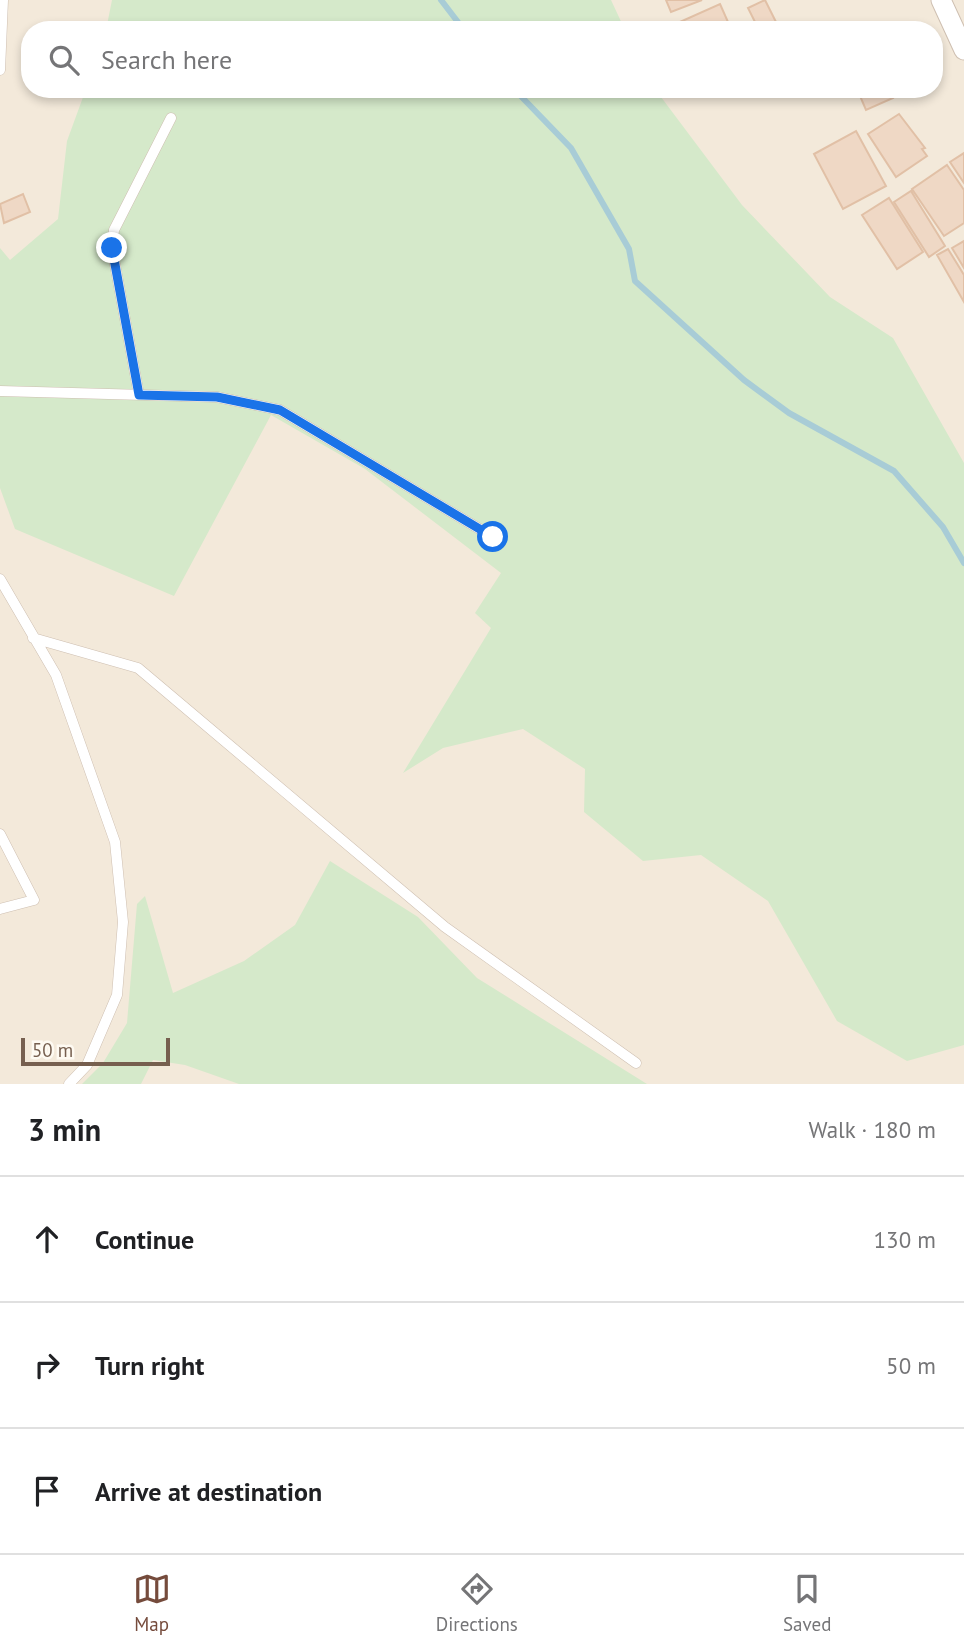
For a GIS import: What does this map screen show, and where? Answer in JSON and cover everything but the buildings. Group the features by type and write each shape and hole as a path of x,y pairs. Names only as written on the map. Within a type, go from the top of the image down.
{"street":[{"path":"941,0 964,49"}],"lane":[{"path":"0,70 3,0"},
{"path":"139,395 112,248 114,230 171,118"},
{"path":"0,391 217,397 280,410 493,537"},
{"path":"1,586 56,675 115,842 123,922 117,995 87,1065 69,1084"},
{"path":"33,638 138,668 445,927 636,1063"},
{"path":"0,834 34,900 0,909"}],"shaded area":[{"path":"0,0 964,0 964,1084 0,1084"}],"green space":[{"path":"112,0 611,0 621,21 108,21"},
{"path":"83,98 662,98 742,205 830,297 893,338 964,463 964,1045 907,1061 837,1021 768,901 701,855 643,861 584,812 585,769 523,729 443,748 403,773 491,628 475,613 501,573 365,469 271,415 174,596 15,529 0,488 0,248 10,260 58,219 67,141"},
{"path":"330,861 418,917 477,978 647,1084 239,1084 185,1065 153,1060 141,1084 82,1084 103,1063 127,1023 137,904 145,896 173,993 244,961 295,925"}],"waterway":[{"path":"441,0 457,21"},
{"path":"523,98 571,148 629,249 635,281 744,380 789,413 894,471 943,527 964,563"}],"route":[{"path":"112,248 139,395 217,397 280,410 493,537"}]}
